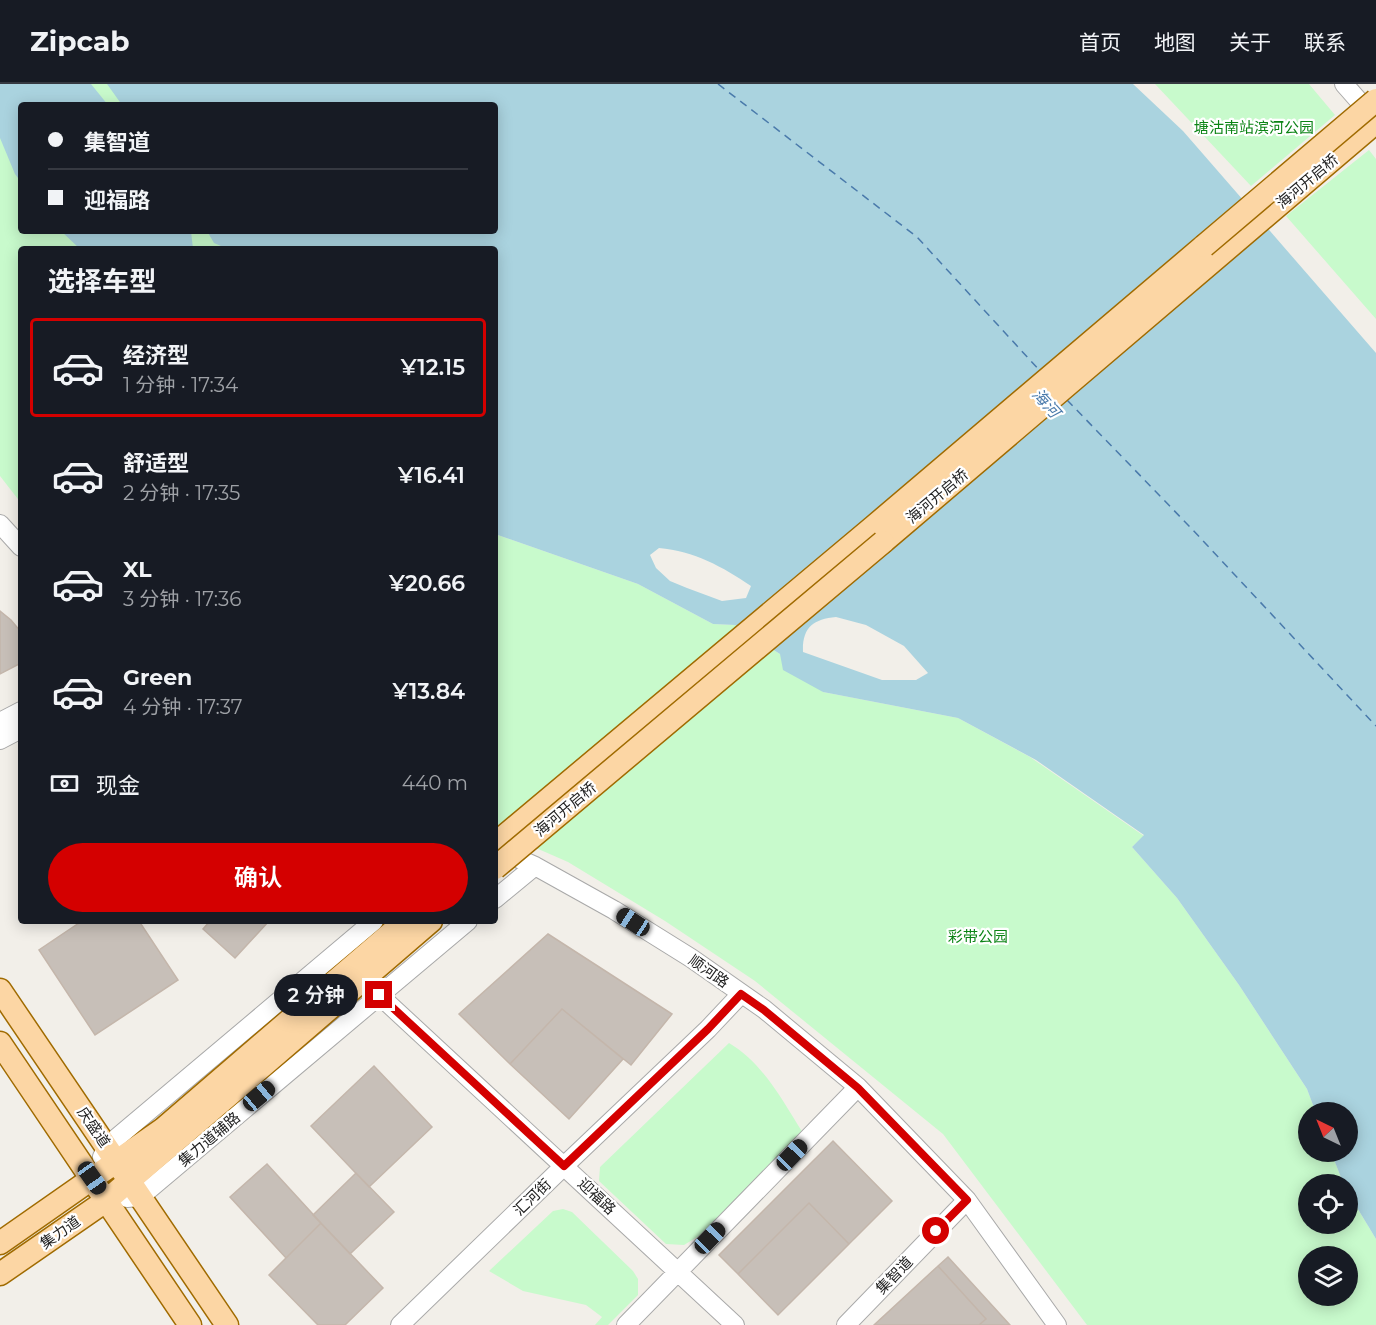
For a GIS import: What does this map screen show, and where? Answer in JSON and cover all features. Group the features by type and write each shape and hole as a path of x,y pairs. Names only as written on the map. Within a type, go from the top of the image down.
{"main road":[{"name":"海河开启桥","path":"498,843 1376,100"},
{"name":"海河开启桥","path":"498,865 892,535 1376,121"},
{"path":"168,1135 402,924"},
{"path":"168,1135 428,924"},
{"name":"庆盛道","path":"0,990 227,1325"},
{"name":"庆盛道","path":"0,1043 190,1325"},
{"name":"集力道","path":"0,1274 107,1200 123,1171 168,1135"},
{"name":"集力道","path":"0,1243 92,1178 123,1171"}],"street":[{"path":"1344,85 1376,121"},
{"path":"0,524 18,544"},
{"path":"0,538 18,559"},
{"path":"0,722 18,713"},
{"path":"0,740 18,731"},
{"name":"顺河路","path":"498,848 530,870 615,910 691,958 764,1010 858,1088 967,1200 1057,1325"},
{"name":"顺河路","path":"498,862 530,870"},
{"path":"498,897 530,870"},
{"path":"123,1171 371,924"},
{"name":"集力道辅路","path":"123,1171 379,995 464,924"},
{"name":"汇河街","path":"400,1325 708,1029 741,994"},
{"name":"迎福路","path":"379,995 735,1325"},
{"path":"626,1325 858,1088"},
{"name":"集智道","path":"846,1325 967,1200"}],"green space":[{"path":"0,84 144,84 165,102 18,102 18,234 287,234 286,246 18,246 18,499 0,476"},
{"name":"塘沽南站滨河公园","path":"1155,84 1309,84 1335,115 1251,186"},
{"path":"1369,150 1376,159 1376,319 1286,216"},
{"name":"彩带公园","path":"498,535 638,584 713,624 735,625 780,654 823,692 958,718 1030,757 1144,836 1132,847 1177,898 1239,985 1307,1089 1312,1102 1298,1102 1298,1162 1335,1162 1340,1174 1298,1174 1298,1234 1358,1234 1358,1209 1376,1239 1376,1325 1087,1325 943,1134 755,981 665,921 568,862 498,831"},
{"path":"729,1043 741,1051 762,1072 803,1133 702,1234 684,1245 666,1244 599,1181 600,1167"},
{"path":"563,1209 572,1212 633,1271 638,1279 638,1295 608,1325 595,1325 602,1317 586,1305 523,1291 489,1271 553,1211"}],"water":[{"path":"0,84 91,84 106,102 18,102 18,178 0,138"},
{"name":"海河","path":"107,84 1133,84 1183,131 1376,353 1376,1239 1358,1209 1358,1174 1340,1174 1335,1162 1358,1162 1358,1102 1312,1102 1307,1089 1239,985 1177,898 1132,847 1144,835 1036,760 958,718 823,692 783,670 780,654 735,625 713,624 638,584 498,535 498,246 221,246 214,243 209,234 498,234 498,102 120,102","holes":["659,548 708,561 751,586 746,598 722,601 670,581 656,568 650,555","836,617 866,625 904,646 928,673 916,680 882,680 803,652 804,637 810,626 821,620"]},
{"path":"64,234 191,234 193,246 77,246"}],"building":[{"path":"0,611 18,628 18,665 0,674"},
{"path":"78,924 141,924 178,980 95,1035 39,950"},
{"path":"207,924 266,924 235,958 203,929"},
{"path":"548,934 672,1014 631,1065 562,1009 510,1064 459,1014"},
{"path":"562,1009 623,1059 569,1119 510,1064"},
{"path":"374,1066 432,1127 369,1187 311,1126"},
{"path":"833,1141 892,1201 849,1244 809,1203 738,1274 719,1255"},
{"path":"267,1164 321,1223 286,1258 230,1197"},
{"path":"356,1173 394,1212 350,1254 313,1215"},
{"path":"809,1203 849,1244 778,1315 738,1274"},
{"path":"321,1223 383,1288 345,1325 318,1325 269,1275"},
{"path":"948,1257 1010,1325 979,1325 986,1319 938,1266"},
{"path":"938,1266 986,1319 979,1325 874,1325"}],"ferry route":[{"path":"718,84 917,237 1041,372"},
{"path":"1067,400 1191,528 1376,726"}],"route":[{"path":"379,995 564,1166 708,1029 741,994 764,1010 858,1088 967,1200 936,1231"}]}
